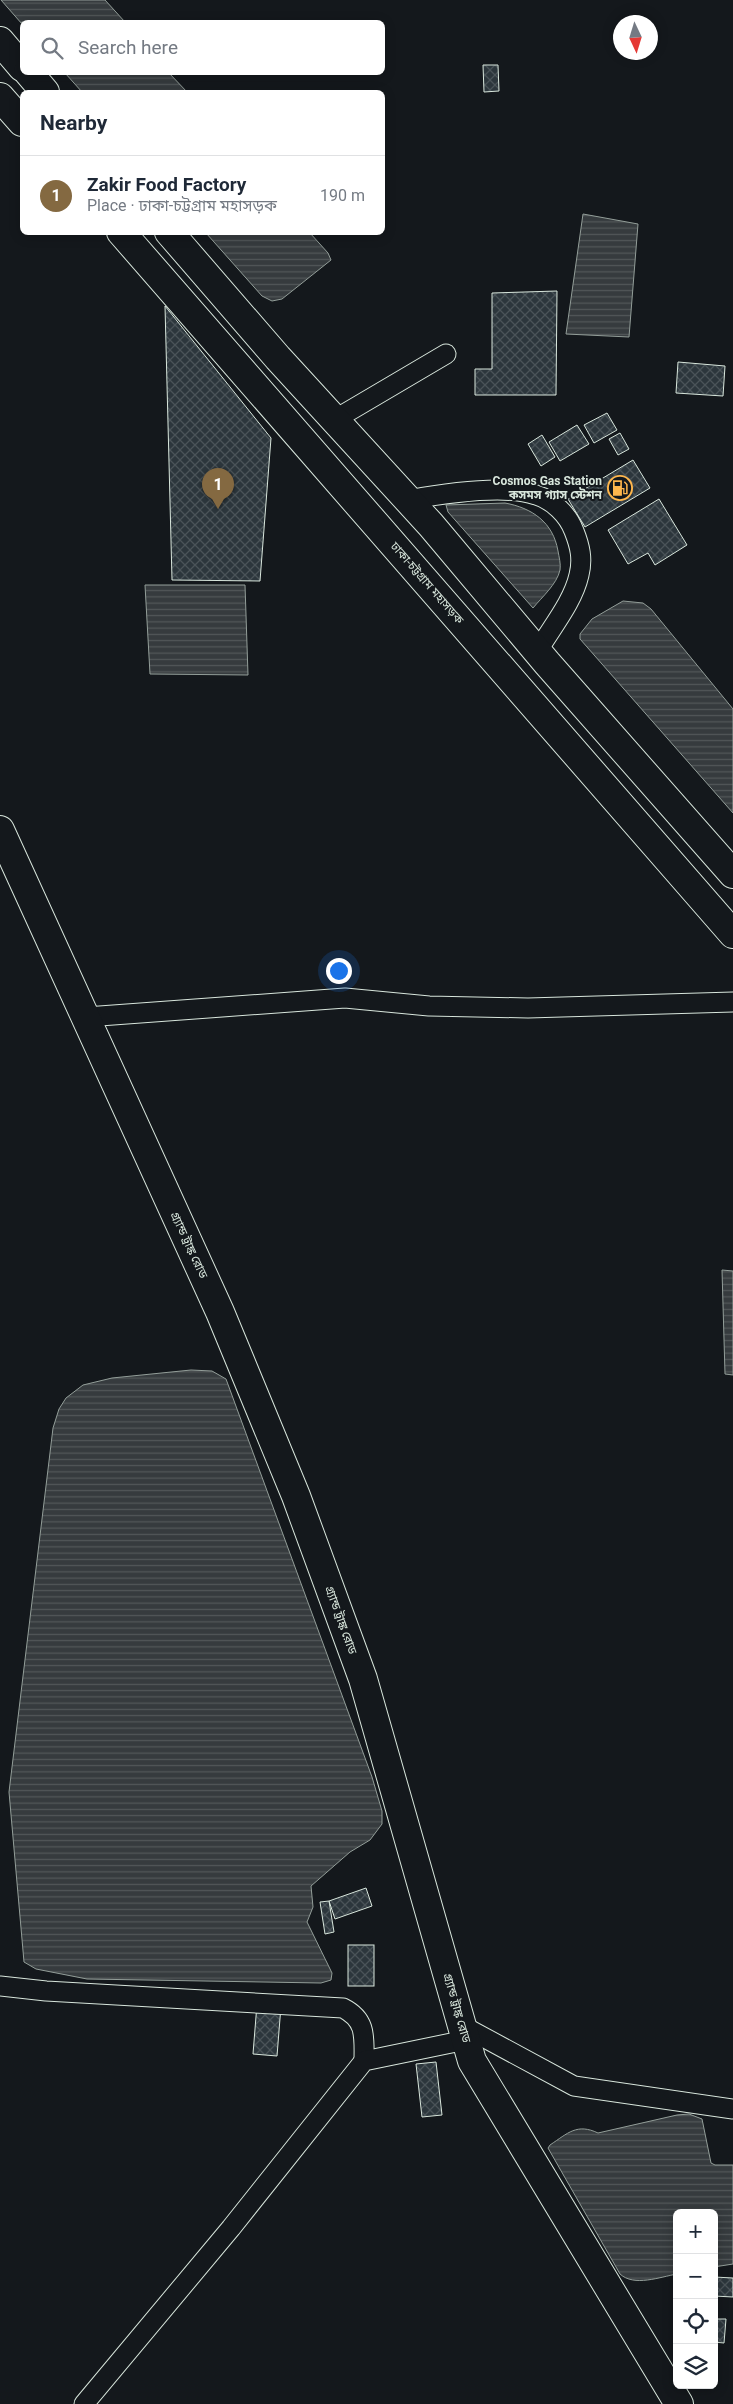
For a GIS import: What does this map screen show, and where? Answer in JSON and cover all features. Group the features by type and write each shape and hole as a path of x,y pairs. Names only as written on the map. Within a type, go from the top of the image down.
{"highway":[{"path":"0,41 20,65"},
{"path":"31,75 43,90"},
{"path":"0,97 20,120"},
{"name":"ঢাকা-চট্টগ্রাম মহাসড়ক","path":"124,235 733,934"},
{"path":"172,235 334,420 408,500 537,652 733,874"},
{"name":"গ্র্যান্ড ট্রাঙ্ক রোড","path":"0,830 220,1312 296,1496 363,1679 472,2061 679,2404"}],"street":[{"path":"334,420 446,354"},
{"path":"408,500 454,492 513,492 536,495 554,505 564,515 572,527 580,549 579,576 572,592 537,652"},
{"path":"86,1017 345,998 429,1006 528,1008 733,1002"},
{"path":"0,1986 46,1991 343,2008 355,2014 361,2023 364,2034 364,2061"},
{"path":"84,2404 231,2228 364,2061 464,2032 574,2086 733,2108"}],"shaded area":[{"path":"1,0 105,0 123,20 20,20 20,22"},
{"path":"67,75 171,75 185,90 80,90"},
{"path":"583,214 638,224 629,337 566,334"},
{"path":"208,235 312,235 328,253 331,260 282,299 272,301 262,296"},
{"path":"505,503 515,505 540,518 551,532 558,551 560,570 558,575 553,585 533,608 448,512 446,505"},
{"path":"145,585 245,585 248,675 150,674"},
{"path":"623,601 643,603 651,609 733,709 733,813 580,639 580,634 592,619"},
{"path":"722,1270 733,1271 733,1375 725,1374"},
{"path":"191,1370 212,1371 226,1379 372,1777 382,1811 382,1824 370,1840 350,1852 311,1886 313,1907 307,1922 332,1973 331,1980 321,1983 87,1979 36,1969 24,1962 9,1792 53,1428 59,1409 66,1398 83,1385 112,1378"},
{"path":"689,2114 702,2119 711,2163 715,2165 733,2165 733,2264 718,2266 718,2209 673,2209 673,2275 640,2281 632,2280 620,2274 548,2148 568,2133 578,2129 591,2130 598,2133"}],"building":[{"path":"483,65 498,65 499,91 484,92"},
{"path":"557,291 556,395 475,395 475,369 492,369 492,293"},
{"path":"165,306 271,438 260,581 172,580"},
{"path":"678,362 725,366 723,396 676,393"},
{"path":"607,413 617,430 594,443 584,425"},
{"path":"577,425 589,444 560,461 549,442"},
{"path":"620,433 629,449 618,455 609,439"},
{"path":"542,435 555,457 541,466 528,444"},
{"path":"633,460 650,488 585,527 568,499"},
{"path":"659,499 687,545 655,565 648,553 628,564 608,530"},
{"path":"366,1888 372,1906 335,1919 329,1901"},
{"path":"329,1901 334,1932 325,1934 320,1902"},
{"path":"348,1945 374,1945 374,1986 348,1986"},
{"path":"257,2004 281,2006 277,2056 253,2054"},
{"path":"436,2062 442,2115 422,2117 416,2064"},
{"path":"718,2277 733,2278 733,2297 718,2296"},
{"path":"718,2319 726,2319 724,2343 718,2342"}],"place":[{"name":"Cosmos Gas Station কসমস গ্যাস স্টেশন","path":"620,488"},
{"name":"Zakir Food Factory","path":"218,509"}]}
